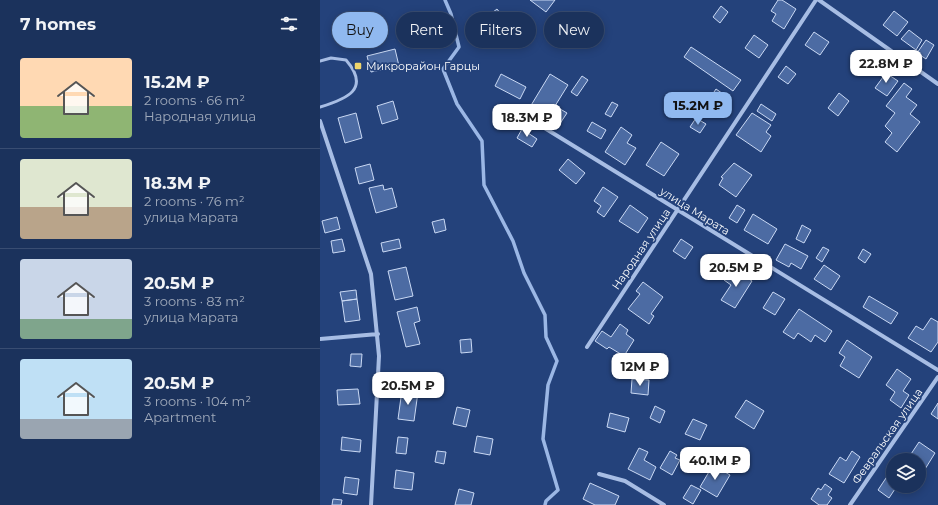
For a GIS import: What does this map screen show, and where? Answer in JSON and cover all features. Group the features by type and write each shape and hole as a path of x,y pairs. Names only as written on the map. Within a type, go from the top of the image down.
{"street":[{"name":"Народная улица","path":"587,348 816,0"},
{"path":"819,0 938,84"},
{"name":"улица Марата","path":"525,116 938,370"},
{"path":"320,121 372,274 379,356 371,505"},
{"path":"320,339 378,334"},
{"name":"Февральская улица","path":"850,505 938,377"},
{"path":"599,474 625,481 664,505"}],"lane":[{"path":"320,61 331,58 346,60 355,70 357,82 353,93 341,101 320,107"}],"building":[{"path":"530,0 555,0 546,12"},
{"path":"778,0 782,0 796,9 784,29 772,21 776,14 771,11"},
{"path":"721,6 728,12 720,23 713,17"},
{"path":"894,11 908,22 897,36 883,25"},
{"path":"909,30 922,40 916,50 901,39"},
{"path":"814,32 829,42 820,55 805,45"},
{"path":"754,35 768,45 759,58 745,48"},
{"path":"926,40 934,45 926,59 917,53"},
{"path":"691,47 741,80 733,91 684,57"},
{"path":"395,49 399,66 371,72 367,56"},
{"path":"786,66 796,74 788,84 778,77"},
{"path":"886,73 898,81 887,96 875,88"},
{"path":"501,74 526,87 520,99 495,86"},
{"path":"550,74 568,85 555,106 567,113 559,125 530,107"},
{"path":"582,76 588,80 577,96 571,92"},
{"path":"904,83 912,89 906,97 917,105 910,114 920,122 897,152 885,142 892,133 885,126 895,113 886,106"},
{"path":"716,89 729,98 718,113 706,104"},
{"path":"839,93 849,101 838,116 828,108"},
{"path":"393,101 398,119 382,124 377,106"},
{"path":"612,102 618,105 611,117 605,114"},
{"path":"761,104 776,114 772,121 757,111"},
{"path":"356,113 362,138 345,143 338,118"},
{"path":"752,113 771,125 766,132 771,136 761,152 736,135"},
{"path":"696,118 706,124 700,133 690,127"},
{"path":"592,122 606,130 601,139 587,131"},
{"path":"621,127 632,135 627,143 636,148 625,165 605,152"},
{"path":"522,129 537,139 532,147 517,138"},
{"path":"661,142 679,154 664,176 646,165"},
{"path":"568,159 585,173 576,184 559,170"},
{"path":"734,163 752,175 736,197 719,185 723,178 721,177"},
{"path":"370,164 374,180 359,184 355,168"},
{"path":"383,185 384,190 392,188 397,207 376,213 369,188"},
{"path":"603,187 618,197 604,217 597,212 601,206 594,201"},
{"path":"630,205 648,218 638,233 619,221"},
{"path":"737,205 745,210 737,223 729,218"},
{"path":"753,214 777,229 768,244 744,230"},
{"path":"337,217 340,229 325,233 322,221"},
{"path":"444,219 446,230 435,233 432,222"},
{"path":"802,225 811,230 804,243 796,239"},
{"path":"342,239 345,251 333,253 331,241"},
{"path":"399,239 401,248 383,252 381,243"},
{"path":"681,239 693,247 685,259 673,251"},
{"path":"785,244 808,256 801,269 791,263 789,267 776,260"},
{"path":"823,247 829,250 822,262 816,258"},
{"path":"863,249 871,254 865,263 858,258"},
{"path":"824,265 840,276 831,290 814,279"},
{"path":"406,267 413,296 395,300 388,271"},
{"path":"732,268 752,281 735,308 721,300 731,285 724,280"},
{"path":"643,282 663,297 651,314 654,316 649,324 628,309 640,294 636,291"},
{"path":"356,290 357,299 342,301 340,292"},
{"path":"773,292 785,299 775,315 763,308"},
{"path":"869,296 898,313 891,324 863,307"},
{"path":"357,299 360,320 345,322 342,301"},
{"path":"417,307 420,321 414,323 420,344 406,347 397,312"},
{"path":"799,309 832,331 825,342 815,335 811,342 798,333 794,339 783,332"},
{"path":"931,318 938,322 938,342 931,352 908,338 916,326 923,330"},
{"path":"620,324 628,330 626,334 634,340 624,356 609,347 607,349 595,341 602,331 611,337"},
{"path":"471,339 472,352 461,353 460,340"},
{"path":"847,340 872,357 859,378 840,366 845,357 839,353"},
{"path":"351,354 362,354 361,367 350,366"},
{"path":"897,369 911,379 903,391 909,395 901,408 890,400 895,392 886,385"},
{"path":"632,379 649,380 648,395 631,393"},
{"path":"358,389 360,404 338,405 337,390"},
{"path":"402,390 418,392 414,421 398,419"},
{"path":"746,400 764,411 754,429 735,417"},
{"path":"938,403 938,419 931,414"},
{"path":"655,406 665,411 660,423 650,418"},
{"path":"457,407 470,410 466,427 453,424"},
{"path":"610,413 629,418 625,432 607,427"},
{"path":"693,419 707,425 700,440 685,434"},
{"path":"477,436 493,439 490,455 474,452"},
{"path":"342,437 361,440 360,452 341,450"},
{"path":"398,437 408,438 406,454 396,453"},
{"path":"919,442 935,453 926,468 926,453 912,453"},
{"path":"639,448 648,452 644,460 656,467 650,480 628,469"},
{"path":"437,451 446,452 444,464 435,462"},
{"path":"670,451 677,455 675,458 680,460 672,475 660,468"},
{"path":"852,451 860,457 844,483 829,474 840,457 846,461"},
{"path":"713,465 730,475 717,497 700,487"},
{"path":"396,470 414,473 412,490 394,488"},
{"path":"345,477 359,479 357,495 343,493"},
{"path":"886,478 886,493 892,493 889,498 878,490"},
{"path":"590,483 619,496 615,505 595,505 583,499"},
{"path":"825,484 832,489 828,495 832,498 827,505 819,505 811,499 818,488 821,490"},
{"path":"691,485 701,490 693,504 683,498"},
{"path":"459,489 474,493 471,505 455,505"},
{"path":"333,499 342,500 341,505 332,505"}],"waterway":[{"path":"445,0 451,14 459,47 443,69 457,104 482,141 484,185 513,241 524,273 545,315 546,337 557,361 548,385 543,439 558,490 546,501 545,505"}],"place":[{"name":"Микрорайон Гарцы","path":"358,66"}]}
